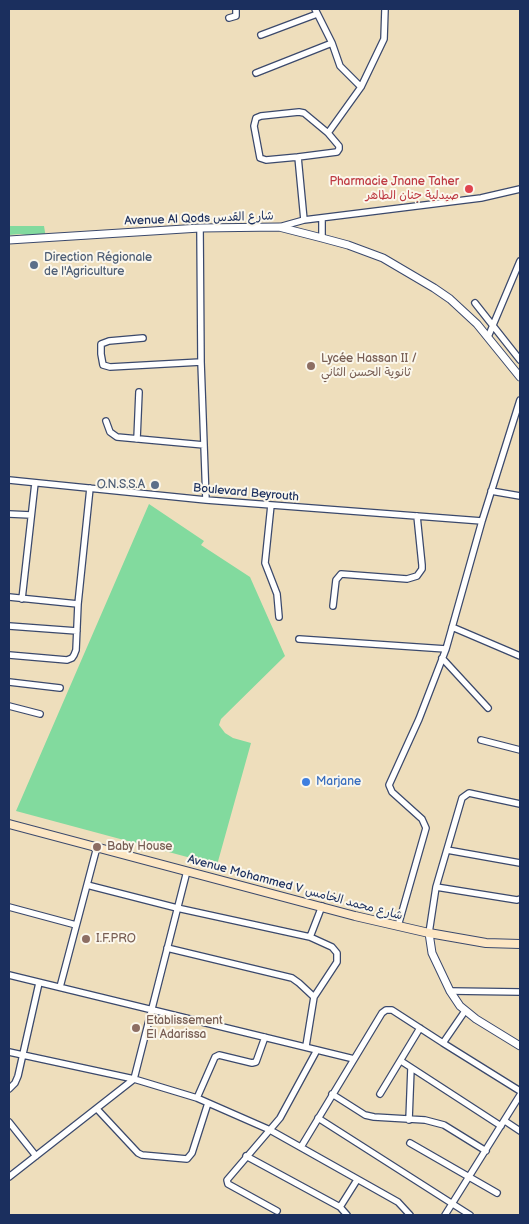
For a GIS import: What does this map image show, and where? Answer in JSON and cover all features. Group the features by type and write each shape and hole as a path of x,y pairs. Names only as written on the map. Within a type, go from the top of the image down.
{"main road":[{"name":"Avenue Mohammed V شارع محمد الخامس","path":"9,824 398,926 486,943 520,944"}],"street":[{"path":"229,18 236,16 236,9"},
{"path":"328,133 361,87 384,39 385,9"},
{"path":"260,35 316,11 332,43 340,66 361,87"},
{"path":"256,73 332,43"},
{"path":"299,112 310,118 328,133 339,146 337,152 298,157 266,160 260,158 254,126 256,118 299,112"},
{"path":"298,157 304,220"},
{"path":"279,227 304,220 481,198 520,189"},
{"path":"322,218 322,238"},
{"name":"Avenue Al Qods شارع القدس","path":"9,240 200,228 279,227 322,238 383,258 450,299 488,337 520,377"},
{"path":"200,228 201,362 206,500"},
{"path":"488,337 520,261"},
{"path":"475,303 520,360"},
{"path":"143,338 108,341 101,344 103,365 110,367 201,362"},
{"path":"137,439 138,392"},
{"path":"398,926 426,828 422,819 392,792 388,785 419,719 446,648 482,521 520,400"},
{"path":"106,421 110,432 114,435 204,445"},
{"name":"Boulevard Beyrouth","path":"9,480 206,500 482,521"},
{"path":"22,599 35,483"},
{"path":"9,655 69,660 75,652 90,488"},
{"path":"491,491 520,496"},
{"path":"271,505 265,563 277,594 278,617"},
{"path":"9,514 31,515"},
{"path":"333,606 336,580 341,574 407,579 417,576 422,565 417,516"},
{"path":"9,597 78,604"},
{"path":"9,626 77,631"},
{"path":"452,627 520,656"},
{"path":"299,639 446,648"},
{"path":"442,658 488,708"},
{"path":"9,682 60,688"},
{"path":"9,706 40,714"},
{"path":"481,740 520,750"},
{"path":"520,804 469,793 465,794 462,798 436,887 429,933 430,947 450,991 465,1011 520,1046"},
{"path":"60,987 97,847"},
{"path":"447,850 520,863"},
{"path":"9,1177 134,1079 187,871"},
{"path":"87,885 178,908 310,937 332,947 336,953 337,962 314,997 306,1046"},
{"path":"436,887 520,899"},
{"path":"310,937 322,906"},
{"path":"9,907 76,925"},
{"path":"167,948 292,978 314,997"},
{"path":"9,975 354,1059"},
{"path":"9,1090 16,1079 39,983"},
{"path":"450,991 520,992"},
{"path":"301,1147 382,1013 386,1010 392,1010 520,1091"},
{"path":"443,1043 465,1011"},
{"path":"380,1094 420,1028"},
{"path":"197,1098 215,1057 219,1055 252,1063 256,1062 265,1037"},
{"path":"277,1211 228,1184 227,1180 280,1118 317,1050"},
{"path":"9,1052 134,1079 197,1098 270,1130 301,1147 398,1202 410,1215"},
{"path":"401,1061 503,1124 520,1131"},
{"path":"410,1120 411,1068"},
{"path":"332,1094 365,1114 425,1120 444,1125 486,1151"},
{"path":"445,1215 520,1095"},
{"path":"97,1109 138,1153 187,1159 192,1153 208,1103"},
{"path":"318,1118 470,1215"},
{"path":"9,1122 36,1156"},
{"path":"410,1143 497,1193"},
{"path":"246,1156 340,1207 347,1215"},
{"path":"340,1207 357,1180"}],"green space":[{"path":"9,226 44,226 46,238 20,234 9,235"},
{"path":"149,504 204,541 201,545 250,577 285,656 221,719 219,725 225,733 233,738 251,743 217,865 16,811"}],"place":[{"name":"Pharmacie Jnane Taher صيدلية جنان الطاهر","path":"469,189"},
{"name":"Direction Régionale de l'Agriculture","path":"34,265"},
{"name":"Lycée Hassan II / ثانوية الحسن الثاني","path":"311,366"},
{"name":"O.N.S.S.A","path":"155,485"},
{"name":"Marjane","path":"306,782"},
{"name":"Baby House","path":"97,847"},
{"name":"I.F.PRO","path":"86,939"},
{"name":"Etablissement El Adarissa","path":"136,1028"}]}
